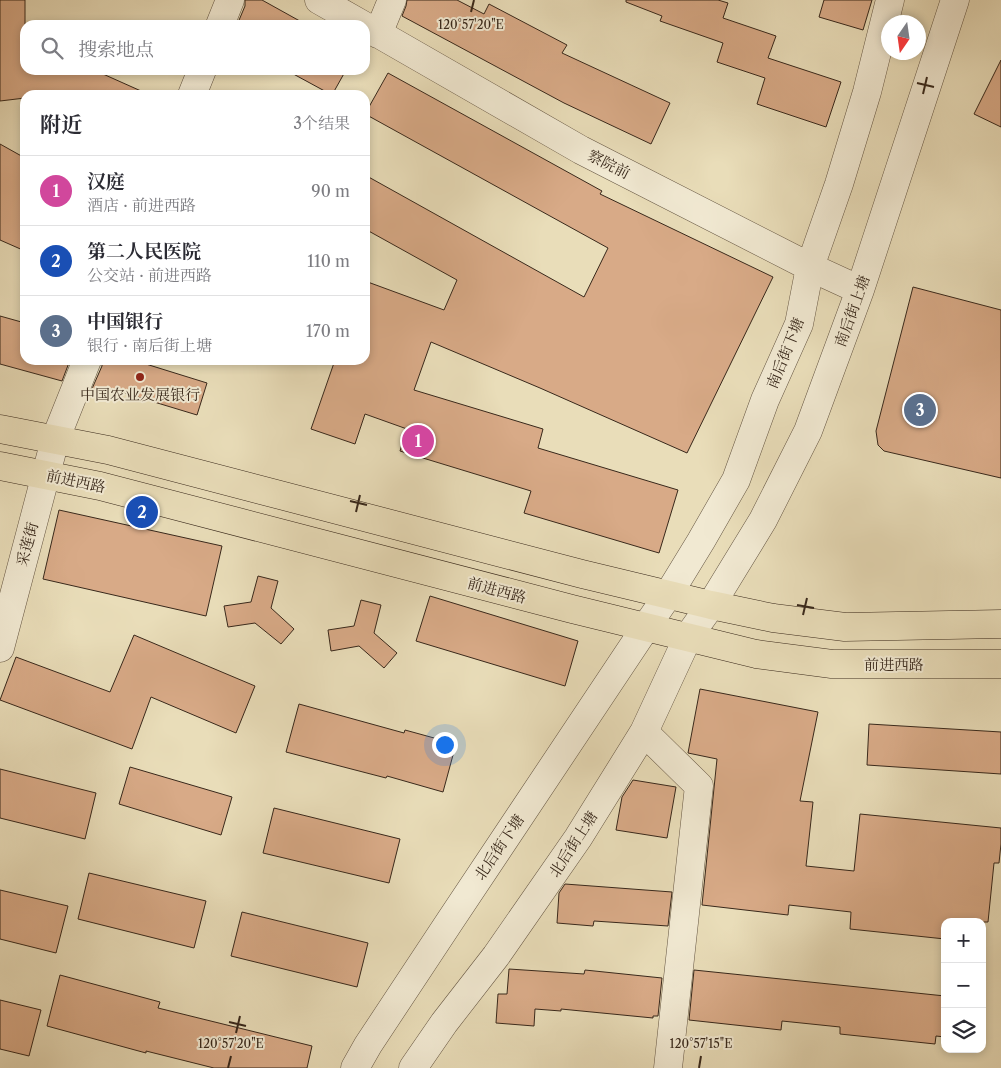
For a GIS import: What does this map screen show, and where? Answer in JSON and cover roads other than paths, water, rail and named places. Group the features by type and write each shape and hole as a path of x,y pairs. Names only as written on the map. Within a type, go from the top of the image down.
{"main road":[{"path":"0,429 108,450 582,574 773,618 845,627 1001,624"},
{"name":"前进西路","path":"0,466 100,486 572,609 756,654 832,664 1001,664"}],"street":[{"path":"222,20 230,0"},
{"name":"察院前","path":"320,0 355,20"},
{"path":"370,27 392,0"},
{"name":"南后街下塘","path":"646,626 668,595 736,480 765,400 799,324 810,267 839,184 864,102 890,0"},
{"name":"南后街上塘","path":"711,605 763,520 808,431 860,290 956,0"},
{"name":"察院前","path":"370,29 580,150 810,267 860,290"},
{"path":"194,90 200,75"},
{"name":"采莲街","path":"0,648 55,440 85,365"},
{"name":"北后街上塘","path":"413,1068 444,1023 496,956 573,846 644,732 688,637 711,605"},
{"name":"北后街下塘","path":"355,1068 368,1045 646,626"},
{"path":"644,732 699,786 668,1068"}],"place":[{"name":"中国农业发展银行","path":"140,377"},
{"name":"中国银行","path":"920,410"},
{"name":"汉庭","path":"418,441"},
{"name":"第二人民医院","path":"142,512"}]}
